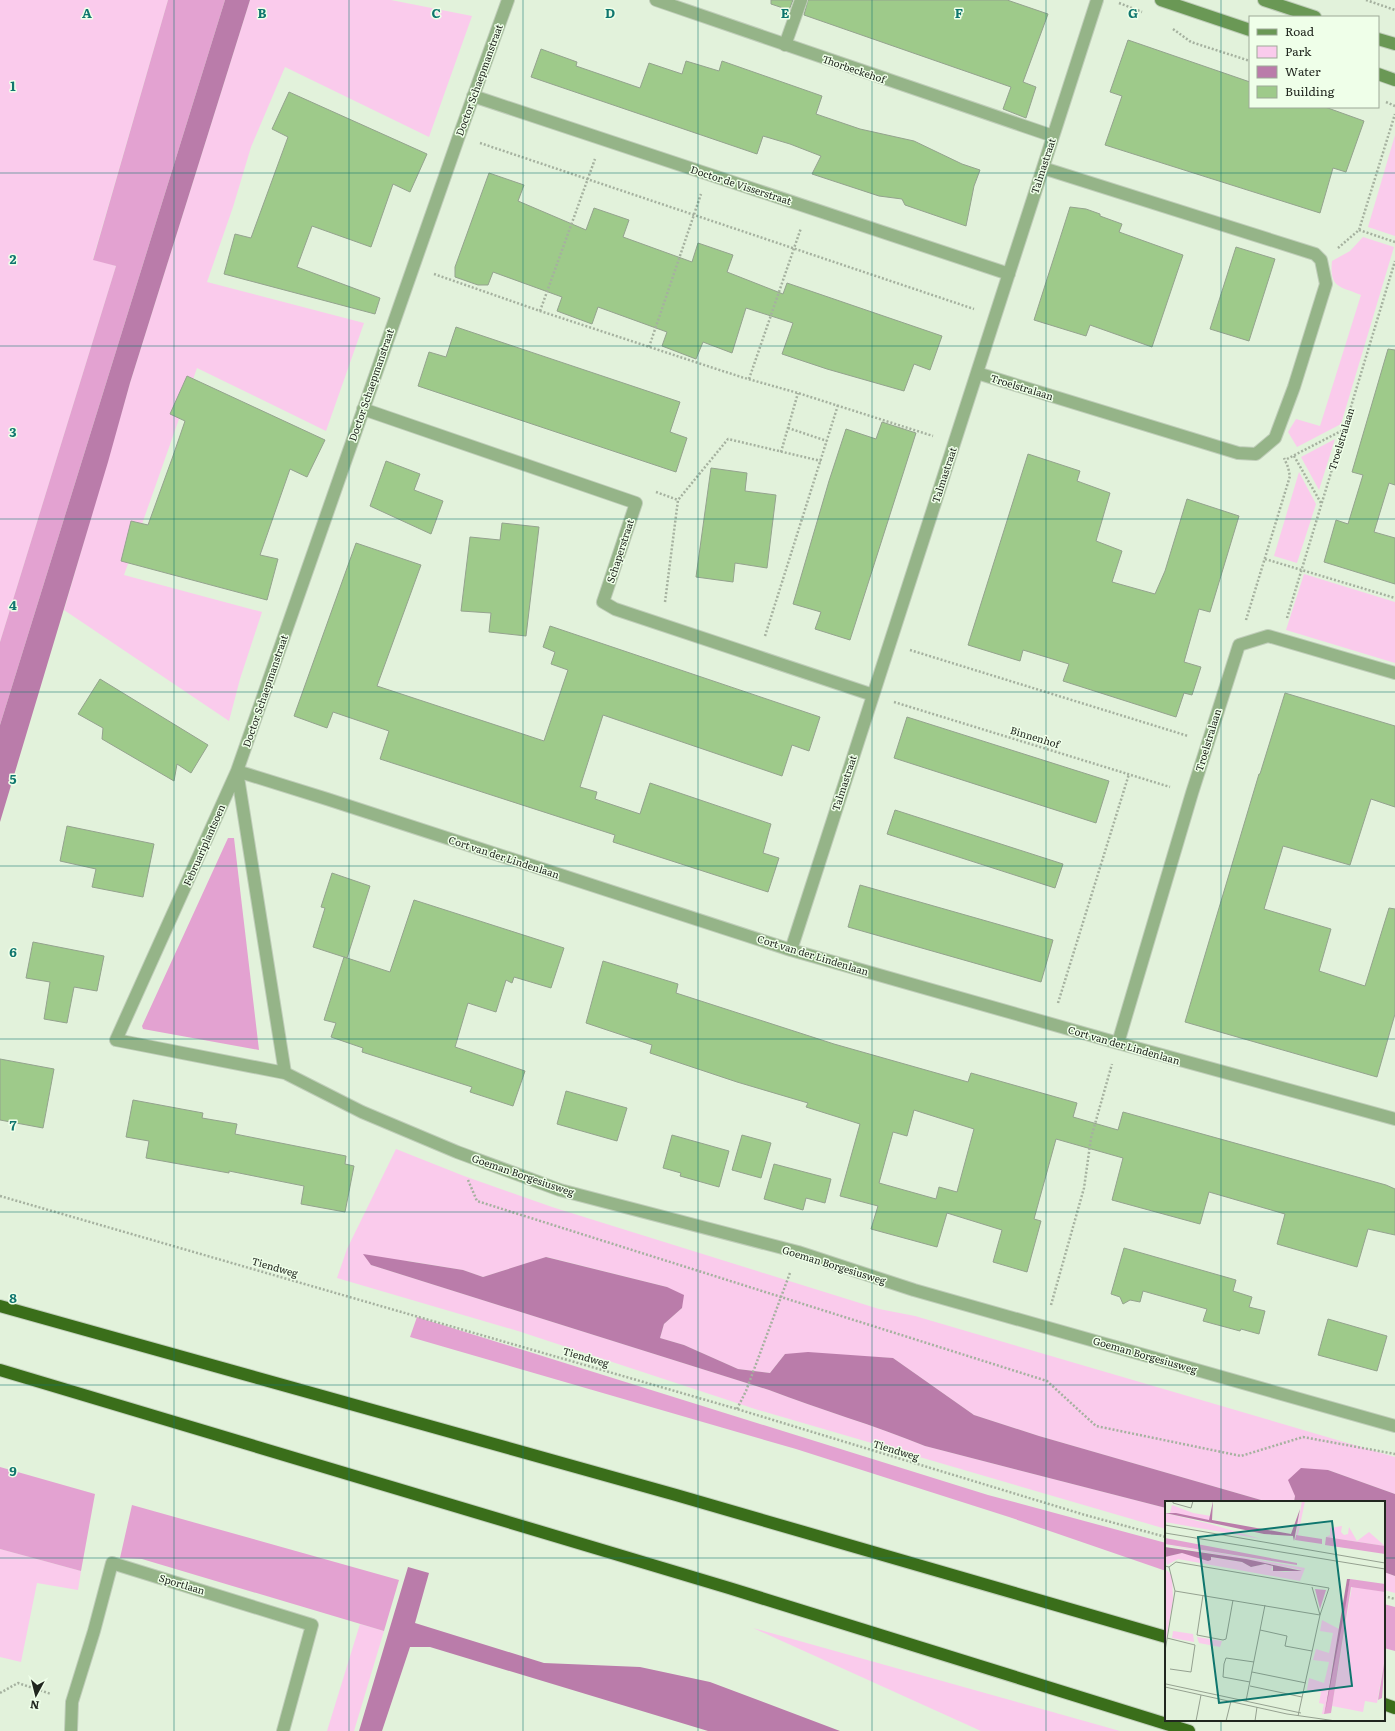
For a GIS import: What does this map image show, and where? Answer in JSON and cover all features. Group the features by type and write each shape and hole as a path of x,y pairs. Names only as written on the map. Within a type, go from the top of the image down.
{"highway":[{"path":"0,1306 676,1495 1165,1637"},
{"path":"0,1370 729,1588 1189,1731"},
{"path":"1385,1704 1395,1708"}],"street":[{"name":"Doctor Schaepmanstraat","path":"237,772 473,96 508,0"},
{"name":"Thorbeckehof","path":"656,0 1053,136"},
{"path":"784,45 801,0"},
{"name":"Talmastraat","path":"791,950 1097,0"},
{"path":"1161,0 1249,30"},
{"path":"1267,0 1312,16"},
{"path":"1379,38 1395,44"},
{"path":"1379,74 1395,80"},
{"name":"Doctor de Visserstraat","path":"473,96 1009,274"},
{"path":"1043,168 1315,254 1321,260"},
{"name":"Troelstralaan","path":"977,373 1238,453 1256,454 1275,438 1294,387 1326,284 1321,260"},
{"name":"Schaperstraat","path":"363,410 636,503 603,602 615,610 873,695"},
{"path":"1238,645 1268,636 1395,673"},
{"name":"Troelstralaan","path":"1118,1044 1238,645"},
{"path":"237,772 285,1073"},
{"name":"Cort van der Lindenlaan","path":"237,772 327,799 791,950 1118,1044 1395,1119"},
{"name":"Februariplantsoen","path":"237,772 116,1040 285,1073"},
{"name":"Goeman Borgesiusweg","path":"285,1073 362,1112 457,1152 560,1190 798,1252 914,1290 1395,1426"},
{"name":"Sportlaan","path":"71,1731 72,1702 94,1631 112,1563 312,1625 283,1731"}],"path":[{"path":"1366,0 1395,10"},
{"path":"1321,260 1349,240 1359,230 1395,114"},
{"path":"459,136 995,317"},
{"path":"540,311 602,138"},
{"path":"649,347 708,174"},
{"path":"749,379 808,207"},
{"path":"1359,230 1395,242"},
{"name":"Troelstralaan","path":"1280,640 1395,261"},
{"path":"413,267 649,347 749,379 838,405 954,443"},
{"path":"781,452 798,393"},
{"path":"758,657 838,405"},
{"path":"788,428 827,441"},
{"path":"1285,460 1344,430"},
{"path":"662,626 678,500 728,439 821,461"},
{"path":"1238,645 1290,476 1285,460 1270,442"},
{"path":"1294,456 1322,503"},
{"path":"1265,559 1395,598"},
{"path":"887,652 912,650 1208,742"},
{"name":"Binnenhof","path":"873,695 1192,794"},
{"path":"1051,1024 1129,774"},
{"path":"1045,1327 1084,1188 1091,1138 1118,1044"},
{"path":"457,1152 477,1202 1047,1381 1096,1426 1241,1456 1303,1437 1395,1454"},
{"name":"Tiendweg","path":"0,1196 737,1408 1085,1515 1165,1537"},
{"path":"737,1408 746,1391 798,1252"},
{"path":"1385,1596 1395,1599"},
{"path":"0,1693 18,1683 72,1702"}],"green space":[{"path":"0,0 168,0 93,259 116,266 0,642"},
{"path":"250,0 391,0 472,16 429,137 285,67 251,147 233,207 207,282 364,323 326,431 197,368 124,575 262,612 240,679 229,721 64,610 130,383"},
{"path":"1395,135 1395,236 1368,227"},
{"path":"1363,237 1394,247 1341,424 1297,447 1288,432 1296,419 1320,426 1361,295 1342,288 1335,282 1332,277 1332,261 1350,251"},
{"path":"1335,439 1319,490 1301,457"},
{"path":"1299,472 1316,504 1297,563 1274,556"},
{"path":"1304,574 1395,602 1395,663 1286,630"},
{"path":"396,1149 464,1176 552,1207 879,1309 915,1316 1395,1457 1395,1494 1328,1470 1295,1497 1294,1501 1265,1501 1039,1436 974,1415 893,1358 785,1354 770,1373 738,1369 684,1345 660,1338 664,1324 682,1308 667,1287 547,1257 483,1277 463,1270 408,1261 371,1265 769,1390 925,1446 1165,1508 1165,1529 755,1409 518,1331 337,1278 347,1249"},
{"path":"0,1549 81,1571 78,1590 37,1583 21,1662 0,1657"},
{"path":"1385,1572 1395,1576 1395,1593 1385,1590"},
{"path":"360,1624 384,1631 354,1731 327,1731"},
{"path":"753,1628 1120,1731 981,1731"}],"shaded area":[{"path":"168,0 225,0 0,725 0,642 116,266 93,260"},
{"path":"228,838 234,838 259,1050 143,1029 142,1026"},
{"path":"417,1317 988,1495 1165,1543 1165,1571 1009,1517 796,1449 410,1337"},
{"path":"0,1467 95,1494 81,1571 0,1549"},
{"path":"132,1505 399,1580 384,1631 142,1559 120,1558"},
{"path":"1385,1604 1395,1607 1395,1651 1385,1648"}],"water":[{"path":"225,0 250,0 130,383 108,462 0,822 0,725"},
{"path":"363,1254 463,1270 483,1277 546,1257 667,1287 684,1295 682,1308 664,1324 660,1338 684,1345 738,1369 770,1373 785,1354 808,1352 893,1358 974,1415 1039,1436 1265,1501 1165,1501 1165,1508 925,1446 769,1390 371,1265"},
{"path":"1301,1468 1328,1470 1395,1494 1395,1576 1385,1572 1385,1501 1294,1501 1295,1496 1288,1480"},
{"path":"408,1567 429,1573 415,1623 544,1663 640,1667 710,1682 840,1731 708,1731 430,1647 410,1647 382,1731 359,1731"}],"building":[{"path":"771,0 793,0 789,10 771,4"},
{"path":"808,0 1007,0 1048,14 1023,82 1036,87 1026,118 1003,109 1011,87 804,15"},
{"path":"1128,40 1249,82 1249,108 1328,108 1364,121 1346,172 1333,168 1320,213 1105,145 1122,96 1110,92"},
{"path":"541,49 577,62 576,66 640,88 649,63 682,74 686,61 719,71 722,61 822,96 816,114 860,129 914,141 962,164 980,170 974,186 966,226 905,205 902,199 879,196 812,174 821,156 790,144 763,136 757,154 531,77"},
{"path":"289,92 427,154 410,192 393,184 371,247 312,226 297,267 380,298 375,314 224,274 235,234 251,238 288,137 272,129"},
{"path":"489,173 524,185 518,201 586,230 594,208 629,220 623,237 692,262 698,243 733,255 727,272 783,294 787,283 942,336 930,370 914,364 904,391 827,369 782,354 793,323 746,308 732,353 703,342 696,359 662,346 667,332 598,307 592,324 557,311 562,297 493,272 488,285 478,285 455,277 455,267"},
{"path":"1070,207 1086,209 1100,214 1100,216 1122,224 1119,232 1183,255 1152,347 1090,325 1086,336 1034,320"},
{"path":"1236,247 1275,259 1249,341 1210,329"},
{"path":"456,327 680,402 670,432 687,438 676,472 418,386 429,352 446,357"},
{"path":"1388,349 1395,350 1395,485 1389,483 1374,532 1395,538 1395,584 1324,562 1336,520 1348,524 1363,475 1352,472"},
{"path":"187,376 325,440 307,477 290,469 260,555 278,559 267,600 121,561 131,521 148,525 173,456 185,421 170,414"},
{"path":"882,422 916,433 850,640 815,629 821,612 793,604 846,429 876,439"},
{"path":"1028,454 1080,471 1077,481 1110,493 1096,541 1122,551 1112,582 1155,594 1165,571 1187,499 1239,516 1210,612 1199,609 1184,662 1201,667 1192,695 1184,693 1176,717 1063,681 1069,664 1023,650 1020,661 968,645"},
{"path":"386,461 420,474 414,490 443,501 431,534 370,506"},
{"path":"711,468 747,473 745,491 776,495 767,568 735,563 733,582 696,577"},
{"path":"502,523 539,527 526,636 489,632 491,613 461,611 470,537 500,540"},
{"path":"356,543 421,565 377,686 544,741 568,670 551,664 555,652 543,647 550,626 820,717 809,751 792,745 782,776 603,715 580,787 597,792 595,799 640,814 650,783 771,824 763,853 779,858 768,892 613,842 615,835 380,759 389,731 333,712 327,728 294,716"},
{"path":"100,679 208,745 191,773 177,764 174,781 102,739 103,728 78,714"},
{"path":"1285,693 1395,726 1395,807 1371,799 1350,865 1283,846 1264,909 1331,929 1319,971 1365,986 1389,908 1395,909 1395,1014 1377,1077 1185,1022 1259,774"},
{"path":"907,717 1109,781 1096,823 894,758"},
{"path":"895,810 1063,864 1055,888 887,834"},
{"path":"67,826 154,844 143,897 92,887 96,869 60,861"},
{"path":"332,873 370,886 347,958 313,947 325,908 321,907"},
{"path":"860,885 1053,940 1041,982 848,927"},
{"path":"414,900 564,948 551,988 514,977 512,983 506,980 496,1012 468,1003 455,1047 525,1071 513,1106 470,1092 472,1087 362,1052 363,1048 331,1037 336,1023 324,1020 344,957 390,972"},
{"path":"33,942 104,956 97,991 74,987 67,1023 44,1019 50,982 26,978"},
{"path":"603,961 678,984 676,993 834,1044 968,1082 971,1073 1077,1103 1073,1117 1118,1130 1123,1112 1386,1185 1395,1189 1395,1235 1368,1229 1357,1267 1277,1244 1285,1214 1209,1192 1200,1224 1112,1200 1123,1158 1056,1139 1034,1219 1041,1221 1027,1272 993,1262 1002,1230 947,1213 937,1247 871,1229 878,1206 840,1196 860,1124 806,1107 808,1103 737,1082 650,1053 652,1045 586,1023","holes":["914,1110 974,1129 957,1192 939,1187 936,1199 879,1183 893,1132 907,1136"]},
{"path":"0,1059 54,1069 43,1128 0,1120"},
{"path":"566,1091 627,1108 617,1141 557,1124"},
{"path":"133,1100 203,1113 202,1118 237,1124 235,1134 346,1156 345,1164 354,1166 345,1212 301,1204 304,1186 229,1171 229,1173 146,1158 149,1141 126,1137"},
{"path":"672,1135 729,1151 719,1187 680,1176 681,1173 663,1168"},
{"path":"742,1135 771,1143 761,1178 732,1170"},
{"path":"774,1164 831,1179 825,1203 806,1198 803,1210 764,1199"},
{"path":"1124,1248 1236,1280 1233,1291 1252,1297 1249,1307 1265,1311 1259,1334 1241,1329 1240,1331 1203,1321 1207,1309 1143,1291 1140,1302 1130,1300 1123,1304 1120,1297 1111,1294"},
{"path":"1328,1319 1387,1336 1377,1371 1318,1355"}]}
